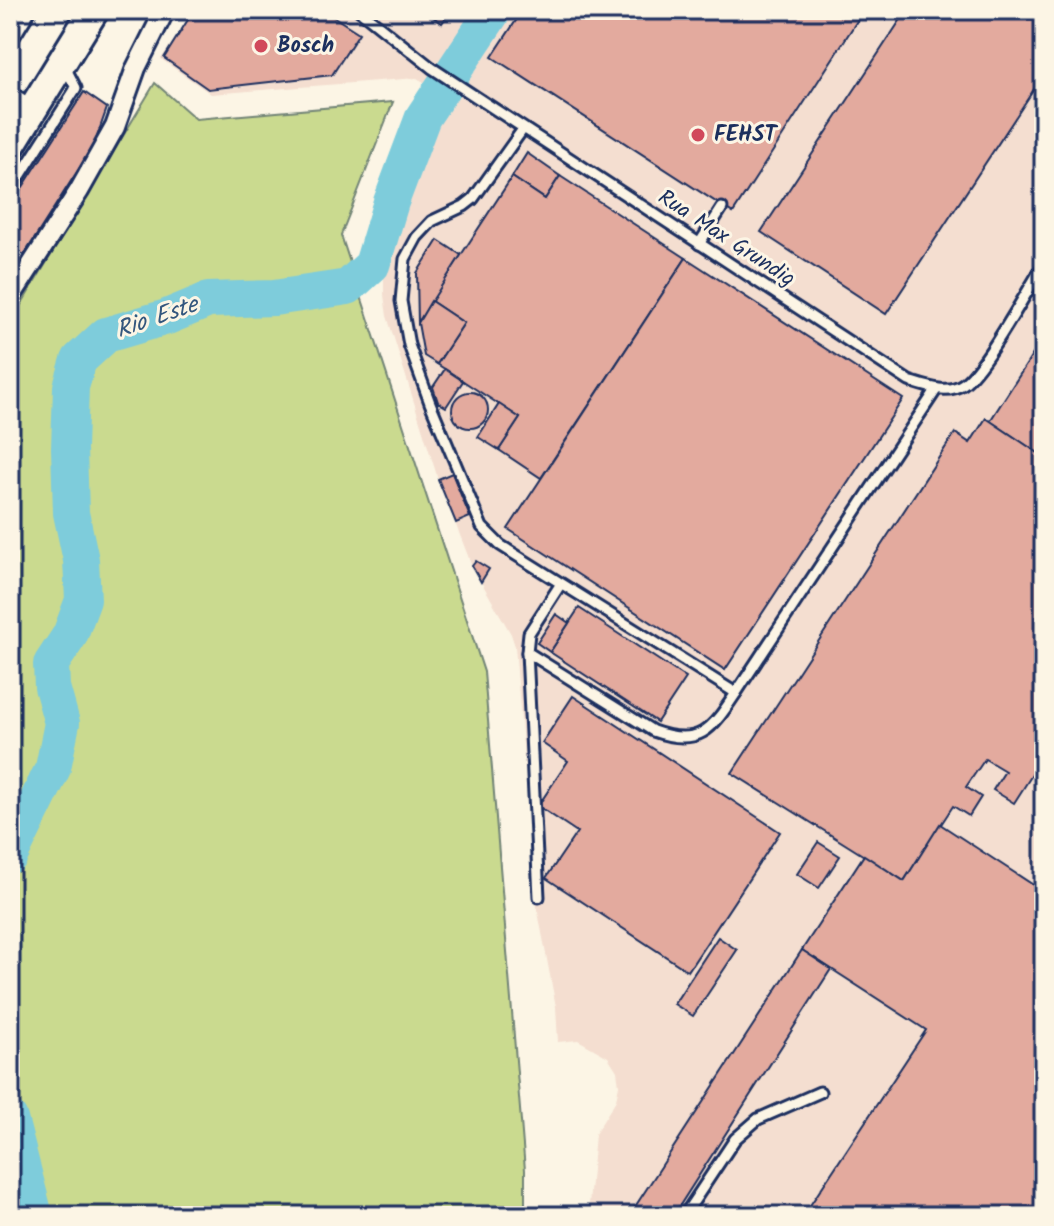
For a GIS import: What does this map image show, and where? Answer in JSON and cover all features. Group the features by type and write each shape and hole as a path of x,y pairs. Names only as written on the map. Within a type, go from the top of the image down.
{"main road":[{"path":"10,146 94,10"}],"street":[{"path":"10,298 79,191 115,127 136,68 165,10"}],"lane":[{"path":"10,44 31,10"},
{"name":"Rua Max Grundig","path":"359,10 459,87 909,381 936,390"},
{"path":"10,192 76,88 62,61"},
{"path":"10,91 35,107"},
{"path":"523,129 473,199 432,221 417,237 405,259 401,301 409,345 430,403 482,527 500,545 736,693"},
{"path":"699,244 722,208"},
{"path":"527,652 653,731 668,736 695,736 715,724 936,390 962,385 980,365 1044,264"},
{"path":"539,897 527,652 529,633 560,585"},
{"path":"684,1216 735,1139 758,1119 820,1092"}],"shaded area":[{"path":"195,10 1044,10 1044,1216 588,1216 595,1134 616,1100 619,1085 617,1071 608,1057 578,1040 558,1042 556,1007 535,896 515,646 472,566 438,479 387,316 384,295 389,255 449,97 417,78 211,94 161,59"}],"green space":[{"path":"155,83 196,119 393,102 341,235 484,672 525,1170 525,1216 10,1216 10,323"}],"building":[{"name":"Bosch","path":"194,10 323,10 359,33 332,75 208,89 164,58"},
{"path":"423,10 451,10 442,23"},
{"name":"FEHST","path":"523,10 864,10 733,213 492,57"},
{"path":"907,10 1044,10 1044,74 886,314 761,232"},
{"path":"84,92 107,108 94,145 24,255 10,247 10,207"},
{"path":"527,153 560,176 545,199 512,177"},
{"path":"560,176 686,258 541,478 499,450 520,418 437,364 464,323 431,301 512,177 545,199"},
{"path":"438,240 461,255 418,323 417,273"},
{"path":"686,258 903,399 725,670 508,529"},
{"path":"431,301 464,323 437,364 424,356 418,323"},
{"path":"1044,337 1044,457 990,421"},
{"path":"445,369 463,381 446,407 438,402 433,387"},
{"path":"470,392 483,397 488,410 483,423 470,428 457,423 452,410 457,397"},
{"path":"499,404 520,418 499,450 478,437"},
{"path":"986,418 1044,457 1044,756 1014,803 993,790 1005,771 985,759 966,787 981,797 969,816 953,806 904,881 732,773 955,433 970,443"},
{"path":"452,473 470,517 456,523 438,479"},
{"path":"476,561 489,569 481,582 472,566"},
{"path":"579,608 686,678 657,722 550,652"},
{"path":"556,614 569,623 550,652 537,643"},
{"path":"573,696 780,832 688,971 546,878 577,832 538,806 568,761 542,743"},
{"path":"940,824 1044,892 1044,1216 803,1216 926,1030 802,950 864,855 904,881"},
{"path":"818,842 840,856 819,888 797,874"},
{"path":"718,937 737,950 693,1016 674,1004"},
{"path":"802,950 831,969 673,1216 629,1216"}],"waterway":[{"name":"Rio Este","path":"10,856 53,768 62,723 52,687 51,664 70,635 83,600 81,560 71,513 69,448 71,387 79,360 106,335 167,317 208,300 274,298 348,287 372,265 391,202 423,117 494,10"},
{"name":"Rio Este","path":"10,1119 35,1216"}],"place":[{"name":"Bosch","path":"261,46"},
{"name":"FEHST","path":"698,135"}]}
